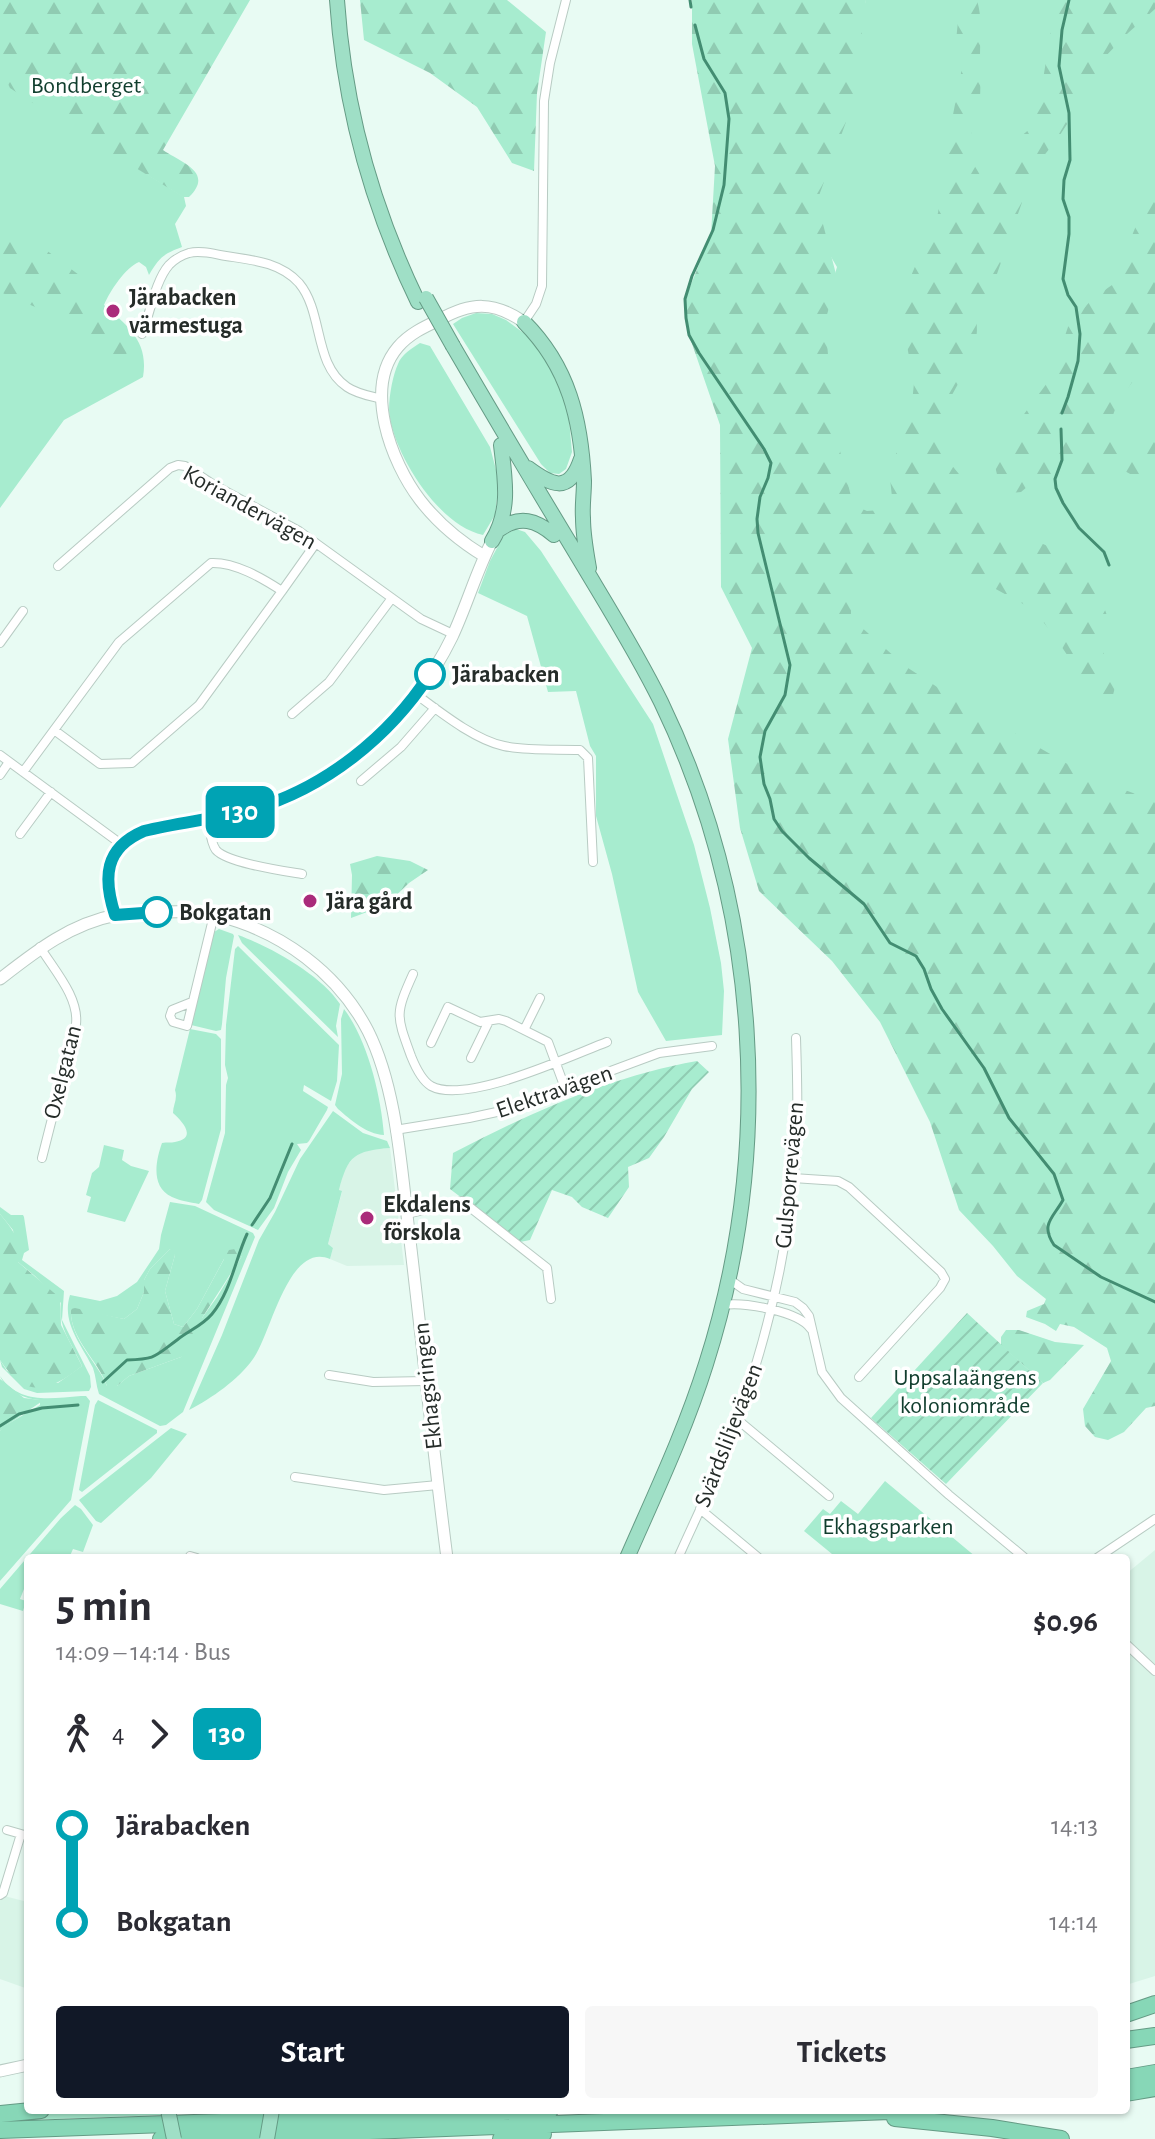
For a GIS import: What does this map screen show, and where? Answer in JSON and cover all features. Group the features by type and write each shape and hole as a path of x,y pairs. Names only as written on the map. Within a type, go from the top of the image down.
{"highway":[{"path":"337,0 348,95 359,144 385,227 501,445 648,696 688,789 707,846 721,907 738,1026 740,1098 738,1165 721,1273 685,1400 619,1554"},
{"path":"345,0 352,66 368,142 392,221 422,300"},
{"path":"524,322 546,346 566,382 575,413 584,480 583,528 592,580"},
{"path":"448,348 523,465 639,660 678,741 705,811 722,868 745,1003 749,1091 743,1198 729,1279 707,1363 687,1419 629,1554"},
{"path":"496,535 506,495 501,445"},
{"path":"523,465 548,482 559,484 570,479 581,459"},
{"path":"496,535 513,521 526,520 540,524 554,535"},
{"path":"1130,2013 1155,2004"},
{"path":"1130,2021 1155,2017"},
{"path":"1130,2039 1155,2036"},
{"path":"1130,2077 1155,2073"},
{"path":"1130,2092 1155,2088"},
{"path":"0,2114 24,2112"},
{"path":"169,2114 174,2139"},
{"path":"267,2139 271,2114"},
{"path":"0,2130 440,2114"},
{"path":"161,2139 802,2114"},
{"path":"868,2114 1061,2139"},
{"path":"501,2139 648,2120"}],"street":[{"path":"484,556 446,527 420,499 398,461 385,421 382,399 384,374 392,355 405,339 456,311 487,306 524,322 536,304 542,286 544,101 566,0"},
{"path":"142,334 161,277 179,258 196,252 263,262 289,274 305,292 312,304 326,358 338,380 354,391 382,399"},
{"name":"Koriandervägen","path":"58,566 164,473 178,465 185,466 299,531 421,619 453,634"},
{"path":"115,915 108,871 121,844 132,836 255,808 330,773 371,743 417,695 453,634 484,556 496,535"},
{"path":"54,730 100,764 132,763 199,705 316,543"},
{"path":"23,772 119,642 211,563 224,562 282,591"},
{"path":"292,714 329,682 392,598"},
{"path":"0,643 23,611"},
{"path":"417,695 493,744 584,752 588,758 593,862"},
{"path":"361,781 401,747 435,708"},
{"path":"0,755 121,844"},
{"path":"0,775 9,762"},
{"path":"20,834 51,792"},
{"path":"208,819 214,847 223,856 302,874"},
{"name":"Ekhagsringen","path":"0,979 40,947 81,926 115,915 179,911 239,922 284,942 312,962 347,999 379,1055 388,1088 407,1214 447,1554"},
{"path":"192,1002 213,915"},
{"name":"Oxelgatan","path":"40,947 73,1001 76,1012 76,1024 42,1158"},
{"path":"413,974 402,999 398,1019 415,1064 427,1083 434,1087 450,1091 492,1085 607,1042"},
{"path":"524,1030 540,998"},
{"path":"431,1043 448,1007 480,1022 499,1019 548,1042 565,1088"},
{"path":"471,1058 489,1021"},
{"name":"Gulsporrevägen","path":"770,1310 784,1246 793,1178 797,1131 796,1038"},
{"name":"Elektravägen","path":"395,1130 506,1110 659,1053 712,1046"},
{"path":"793,1178 838,1181 849,1187 945,1279 859,1377"},
{"path":"407,1214 462,1201 547,1268 551,1299"},
{"path":"729,1279 743,1289 795,1302 803,1308 809,1316 822,1372 841,1398 1020,1554"},
{"path":"723,1305 738,1304 770,1310 801,1319 812,1330"},
{"name":"Svärdsliljevägen","path":"680,1554 738,1420 770,1310"},
{"path":"329,1375 373,1382 426,1381"},
{"path":"738,1420 829,1496"},
{"path":"295,1477 384,1490 438,1485"},
{"path":"700,1509 754,1554"},
{"path":"1103,1554 1155,1519"},
{"path":"1130,1648 1155,1671"},
{"path":"7,1830 24,1835"},
{"path":"0,1895 24,1838"},
{"path":"0,2071 24,2066"}],"shaded area":[{"name":"Ekdalens förskola","path":"390,1148 404,1265 347,1266 330,1259 333,1248 328,1244 342,1192 339,1190 344,1169 356,1155"},
{"path":"1155,1550 1155,1976 1130,1984 1130,1571"},
{"path":"4,1896 24,1901 24,1988 0,1979 0,1898"}],"green space":[{"name":"Bondberget","path":"0,0 140,170 184,197 186,206 175,224 182,247 162,257 149,275 146,267 139,262 128,269 104,305 140,344 143,377 64,420 0,508"},
{"path":"0,0 250,0 163,150 197,174 196,188 189,197 183,197 10,88 0,67"},
{"path":"360,0 507,0 546,32 537,93 534,171 512,163 477,107 430,73 364,40"},
{"path":"692,0 866,0 853,103 817,201 837,278 825,322 835,430 853,505 887,514 892,497 889,469 910,423 914,383 905,335 904,305 911,276 938,213 962,68 956,41 958,21 949,0 977,0 981,28 980,103 964,148 980,175 992,180 1001,174 1019,138 1032,127 1039,104 1056,0 1155,0 1155,9 1100,62 1086,95 1034,168 991,291 979,310 977,335 970,356 958,385 942,410 945,457 968,485 968,502 975,520 996,533 1022,535 1050,547 1070,561 1097,588 1109,621 1102,644 1107,672 1115,687 1112,699 1105,703 1097,699 1034,610 934,555 906,554 881,559 864,567 851,594 851,618 905,666 957,700 1090,777 1147,801 1155,799 1155,1406 1146,1408 1124,1432 1108,1440 1095,1437 1085,1426 1083,1409 1111,1361 1107,1348 1074,1327 1060,1324 1056,1331 1026,1317 1027,1311 1044,1304 1046,1299 1017,1276 959,1210 930,1122 880,1022 832,961 759,891 740,828 728,739 752,648 721,587 720,425 689,335 685,299 711,235 715,166 692,44"},
{"path":"866,0 1155,0 1155,906 830,617 821,321 837,267 824,245 813,195"},
{"path":"1155,180 1155,352 1122,398 1112,423 1114,433 1124,441 1155,428 1155,478 1141,480 1123,470 1104,484 1072,473 1040,476 1021,492 1012,493 1000,487 995,466 1016,425 1050,379 1068,327 1092,299 1112,285 1122,273 1126,250"},
{"path":"0,215 79,275 99,322 115,334 127,351 126,358 113,364 47,312 0,292"},
{"path":"476,313 492,314 506,320 525,334 546,359 568,408 572,452 566,469 559,474 550,473 541,464 453,324"},
{"path":"420,343 430,346 490,447 499,481 495,515 483,535 451,519 437,505 412,471 395,435 389,406 394,376 402,358"},
{"path":"516,529 525,532 541,551 653,724 694,845 710,908 724,991 722,1035 666,1041 638,992 596,816 596,756 590,746 576,691 548,692 527,616 478,593 504,535"},
{"path":"377,856 410,861 428,870 386,905 351,918 350,864"},
{"path":"219,929 234,936 221,1030 216,1031 191,1025 214,932"},
{"path":"238,935 294,963 332,993 340,1004 336,1026 338,1037 242,943"},
{"path":"238,946 339,1045 337,1081 331,1101 304,1085 303,1091 328,1107 309,1141 297,1144 301,1150 288,1172 274,1208 258,1230 214,1210 206,1202 225,1133 228,1078 225,1065 226,1025 235,949"},
{"path":"344,1009 360,1037 372,1069 384,1135 359,1126 335,1105 342,1074 341,1019"},
{"path":"190,1029 216,1034 221,1039 221,1129 199,1204 178,1200 165,1193 156,1173 162,1143 182,1140 187,1133 173,1113 175,1090"},
{"path":"697,1061 709,1072 692,1089 649,1158 628,1167 629,1187 608,1218 582,1207 572,1197 552,1190 530,1240 520,1242 450,1189 453,1153 602,1086"},
{"path":"333,1111 363,1133 387,1141 390,1148 361,1153 350,1162 339,1190 342,1191 328,1244 333,1248 330,1259 315,1257 303,1264 282,1293 253,1359 224,1388 189,1410 259,1240 300,1159"},
{"path":"104,1145 124,1150 122,1160 149,1171 125,1222 87,1212 91,1197 86,1195 92,1173 99,1167"},
{"path":"170,1202 195,1206 253,1233 255,1237 183,1412 160,1426 99,1394 93,1368 70,1324 68,1305 70,1295 100,1301 117,1296 137,1282 159,1249","holes":["170,1249 175,1255 165,1291 174,1324 183,1327 197,1309 224,1259 242,1256 181,1357 129,1376 117,1386 107,1386 74,1330 71,1309 124,1319 137,1309 150,1269"]},
{"path":"0,1207 11,1215 24,1217 29,1250 22,1260 64,1291 62,1320 90,1376 89,1391 37,1393 24,1389 2,1367 0,1360 7,1371 58,1383 82,1366 64,1328 62,1321 61,1303 18,1262 13,1230 0,1214"},
{"path":"0,1214 18,1242 18,1262 60,1298 61,1325 82,1366 48,1386 38,1388 19,1381 0,1360"},
{"path":"170,1249 174,1250 175,1255 165,1291 174,1324 183,1327 197,1309 229,1250 240,1251 242,1256 202,1318 208,1330 204,1343 181,1357 129,1376 117,1386 107,1386 79,1339 71,1309 124,1319 137,1309 150,1269"},
{"name":"Uppsalaängens koloniområde","path":"967,1313 1043,1383 946,1484 871,1418"},
{"path":"1006,1330 1019,1330 1055,1342 1084,1345 1050,1380 1043,1383 1001,1345 1001,1337"},
{"path":"0,1376 17,1392 27,1396 86,1396 90,1401 71,1500 0,1581 0,1431 40,1405 40,1400 17,1393 7,1386"},
{"path":"0,1379 24,1398 41,1402 0,1431"},
{"path":"98,1400 157,1430 157,1433 82,1492 79,1490"},
{"path":"171,1428 187,1434 151,1478 101,1523 96,1521 79,1500"},
{"name":"Ekhagsparken","path":"885,1481 972,1554 832,1554 804,1531 823,1509 830,1514 841,1501 858,1514"},
{"path":"75,1505 93,1525 83,1552 73,1549 71,1554 30,1554"},
{"path":"24,1561 24,1589 20,1599 24,1600 23,1611 0,1604 0,1589"},
{"path":"42,2114 161,2115 0,2121 0,2118"}],"waterway":[{"path":"690,0 691,7"},
{"path":"1062,413 1078,361 1080,334 1076,307 1063,279 1069,234 1069,217 1063,199 1064,180 1070,160 1069,113 1059,66 1062,30 1069,0"},
{"path":"695,25 704,59 725,93 729,119 724,185 713,230 685,299 686,318 689,335 699,353 771,463 760,497 758,533 790,665 785,695 765,731 760,757 774,819 809,858 864,904 890,943 916,956 942,1009 984,1068 1009,1118 1054,1174 1063,1200 1048,1226 1054,1245 1101,1277 1155,1302"},
{"path":"1061,429 1062,460 1055,479 1056,488 1079,528 1104,552 1109,565"},
{"path":"252,1225 270,1198 292,1144"},
{"path":"103,1382 127,1360 154,1356 208,1318 224,1295 247,1234"},
{"path":"0,1426 19,1414 42,1408 78,1405"}],"bus line":[{"name":"130","path":"157,912 115,915 108,871 121,844 144,831 255,808 330,773 371,743 417,695 430,674"}],"place":[{"name":"Järabacken värmestuga","path":"113,311"},
{"name":"Järabacken","path":"430,674"},
{"name":"Jära gård","path":"310,901"},
{"name":"Bokgatan","path":"157,912"},
{"name":"Ekdalens förskola","path":"367,1218"}]}
